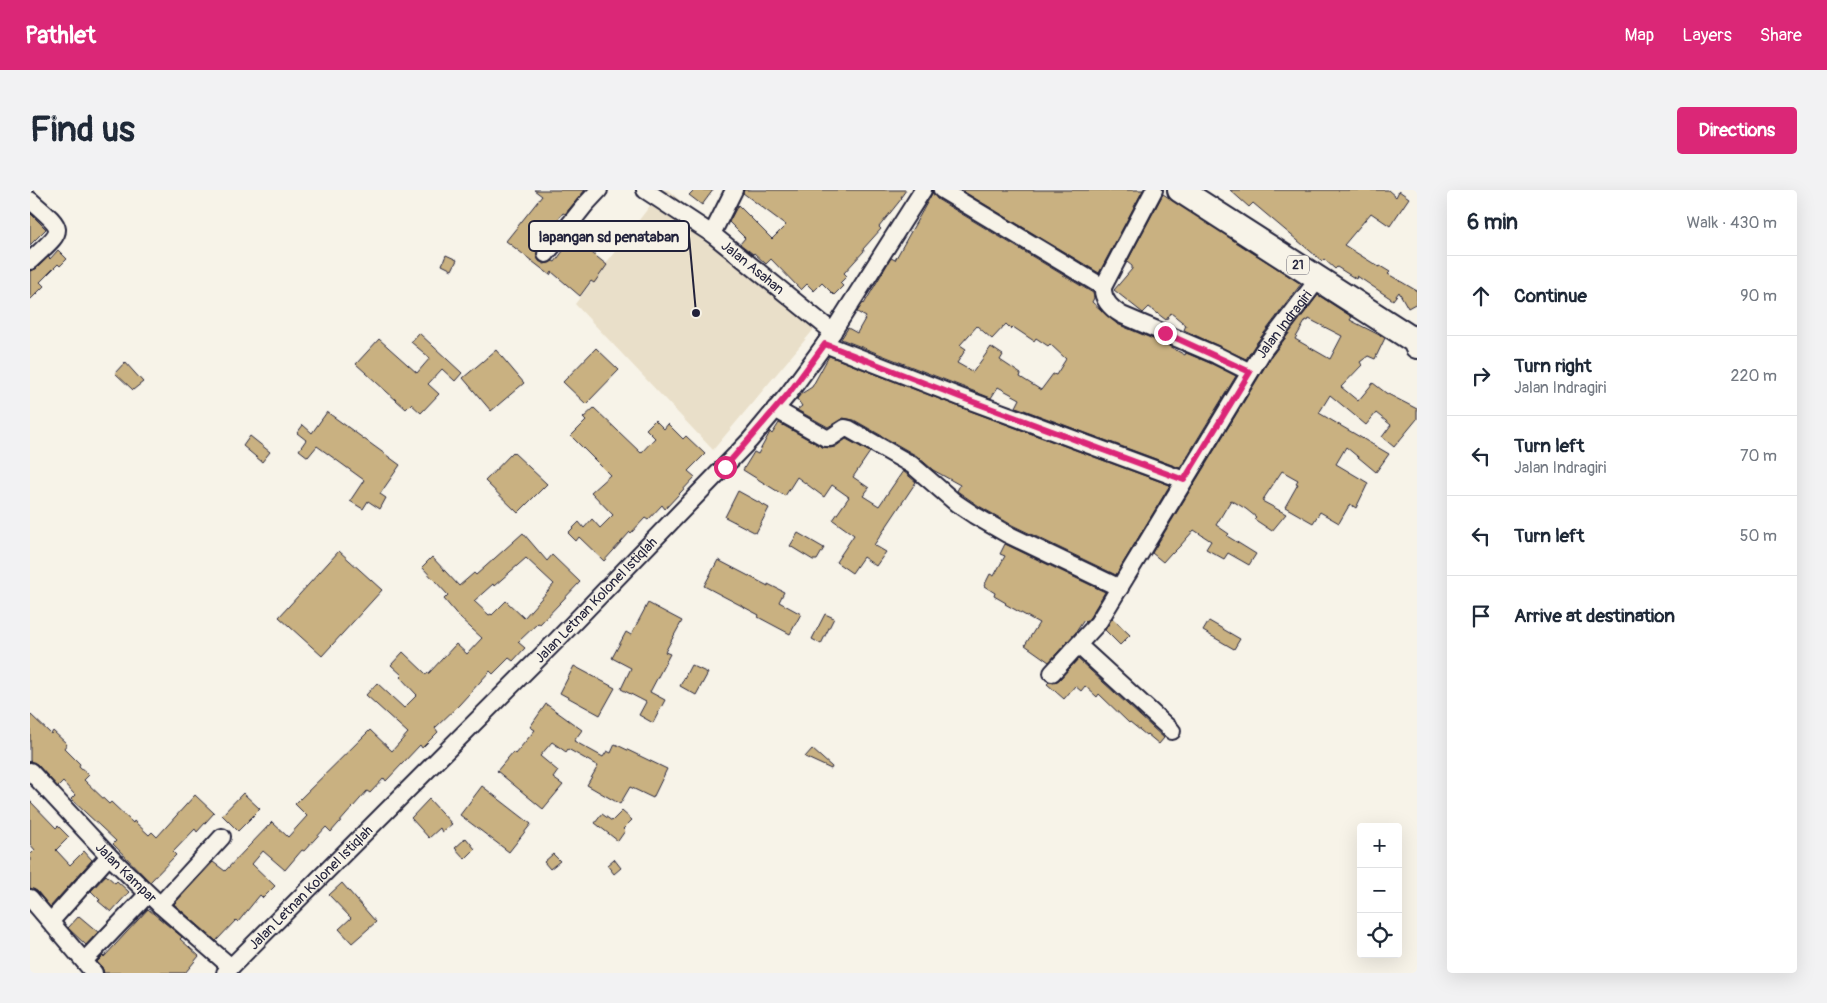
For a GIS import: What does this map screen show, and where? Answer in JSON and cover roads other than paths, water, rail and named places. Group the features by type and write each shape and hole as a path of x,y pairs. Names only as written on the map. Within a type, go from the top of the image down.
{"highway":[{"name":"21","path":"1180,190 1319,278 1416,343"}],"street":[{"path":"546,254 585,204 599,190"},
{"path":"645,190 712,234"},
{"name":"Jalan Asahan","path":"734,190 712,234 829,338"},
{"name":"Jalan Letnan Kolonel Istiqlah","path":"228,970 557,640 725,467 775,409 829,338 923,190"},
{"path":"942,190 1107,297 1122,315 1207,351 1250,372"},
{"path":"1107,297 1154,190"},
{"path":"30,200 55,222 58,232 30,261"},
{"name":"Jalan Indragiri","path":"1052,673 1098,623 1263,351 1319,278"},
{"path":"829,338 960,397 1184,480"},
{"path":"775,409 826,438 833,437 842,429 849,429 912,465 956,503 974,515 1008,534 1120,588"},
{"path":"1078,645 1172,731"},
{"name":"Jalan Kampar","path":"30,771 108,856 228,970"},
{"path":"30,898 89,967 154,899 222,837"},
{"path":"50,921 108,856"}],"place":[{"name":"lapangan sd penataban","path":"696,313"}]}
